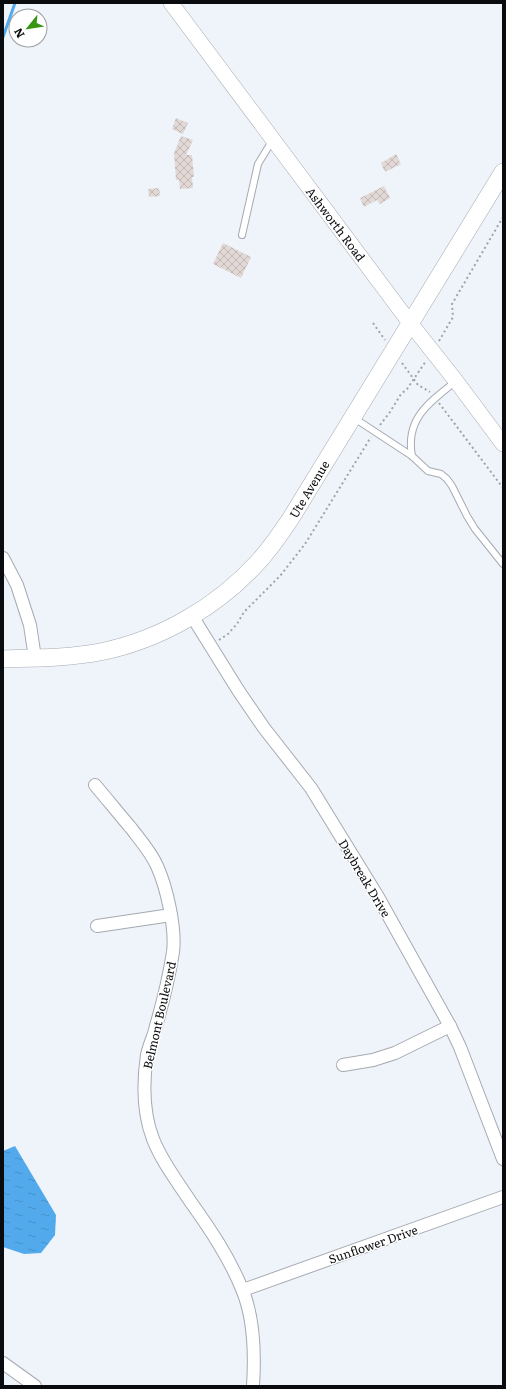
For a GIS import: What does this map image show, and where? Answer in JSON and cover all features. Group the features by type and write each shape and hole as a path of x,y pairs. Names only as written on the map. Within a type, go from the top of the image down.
{"main road":[{"name":"Ute Avenue","path":"3,659 77,656 122,646 159,633 192,616 225,593 242,578 273,544 291,518 503,172"}],"street":[{"name":"Ashworth Road","path":"171,3 410,323 503,444"},
{"path":"3,558 17,585 30,625 35,658"},
{"name":"Daybreak Drive","path":"192,616 238,690 264,728 311,788 378,897 450,1026 460,1047 503,1159"},
{"name":"Belmont Boulevard","path":"95,785 143,843 156,864 166,887 171,915 173,950 156,1026 148,1053 144,1082 146,1109 153,1138 164,1163 213,1234 229,1260 243,1290 247,1304 253,1344 253,1386"},
{"path":"97,926 171,915"},
{"path":"343,1065 373,1060 394,1053 450,1026"},
{"name":"Sunflower Drive","path":"243,1290 503,1197"},
{"path":"3,1364 35,1386"}],"lane":[{"path":"242,235 258,164 273,139"},
{"path":"412,456 411,438 417,418 422,410 456,381"},
{"path":"352,417 412,456 428,471 441,474 452,486 475,529 503,564"}],"path":[{"path":"210,645 228,634 237,624 244,612 280,576 305,544 366,444 390,412 401,394 407,389 453,317 452,304 503,217"}],"water":[{"path":"15,1146 56,1215 55,1235 41,1253 24,1254 3,1247 3,1151"}],"building":[{"path":"176,118 188,123 183,134 172,129"},
{"path":"181,136 193,140 186,155 192,155 194,177 192,177 193,188 180,189 179,180 176,180 174,153"},
{"path":"396,154 401,164 385,172 381,163"},
{"path":"384,186 390,198 380,204 377,200 364,207 360,198"},
{"path":"159,188 160,196 149,197 148,189"},
{"path":"223,243 251,257 241,278 213,264"}],"waterway":[{"path":"3,37 15,3"}]}
